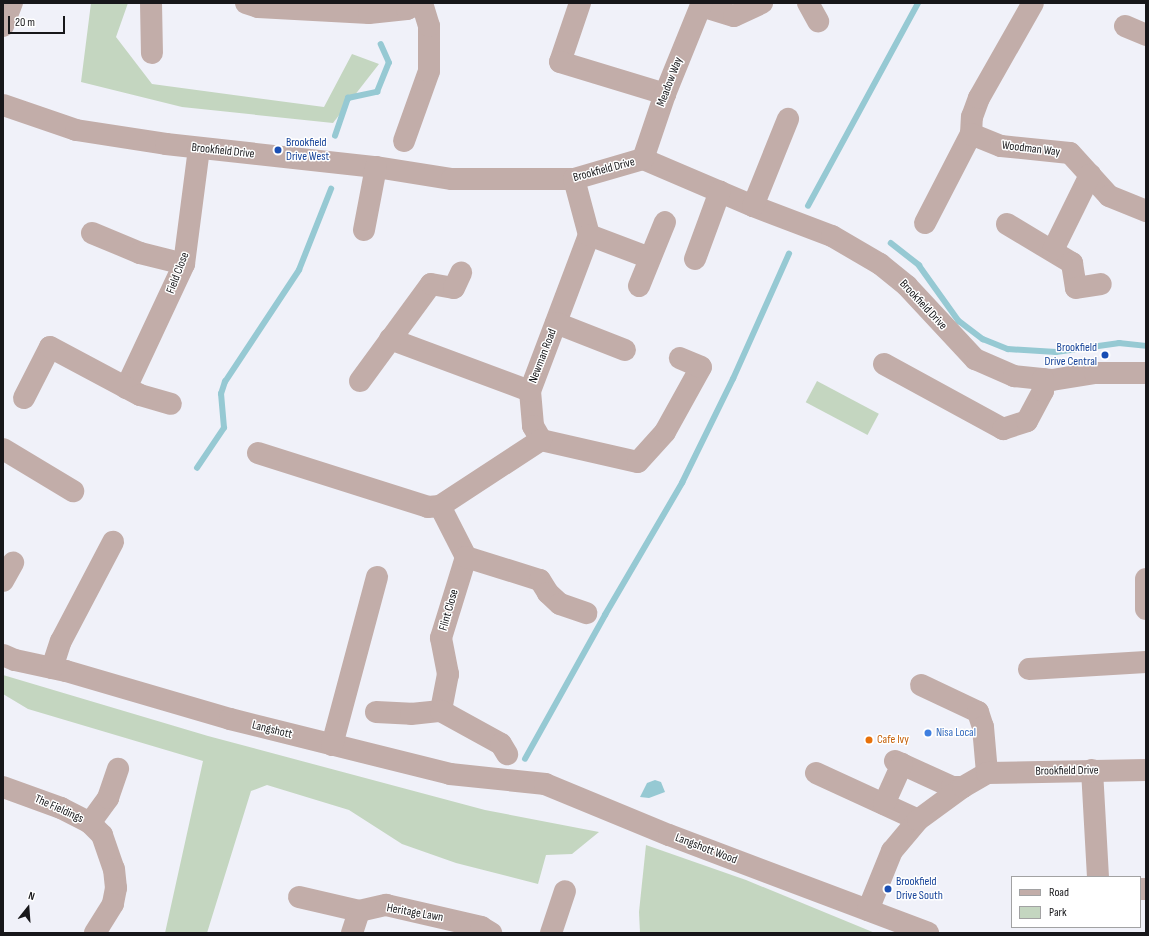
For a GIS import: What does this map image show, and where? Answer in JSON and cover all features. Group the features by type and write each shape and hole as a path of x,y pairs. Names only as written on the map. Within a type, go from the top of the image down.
{"street":[{"path":"151,3 152,53"},
{"path":"246,3 258,7 407,9 421,3 429,26 430,71 404,141"},
{"path":"580,3 560,62 665,94"},
{"name":"Meadow Way","path":"643,159 665,94 702,5 734,16 762,3"},
{"path":"924,223 971,134 972,117 979,98 1033,3"},
{"path":"1125,26 1146,35"},
{"name":"Brookfield Drive","path":"3,105 76,130 199,149 376,167 452,179 574,179 643,159 753,206 832,236 880,264 907,286 975,358 1014,376 1043,379 1095,373 1146,373"},
{"path":"753,206 788,120"},
{"name":"Woodman Way","path":"971,134 1001,146 1070,153 1109,196 1146,211"},
{"name":"Field Close","path":"126,388 184,264 199,149"},
{"path":"364,230 376,167"},
{"path":"1053,250 1090,175"},
{"path":"574,179 589,235 650,258"},
{"path":"695,259 720,191"},
{"path":"639,286 665,222"},
{"path":"1007,224 1053,250 1072,263 1076,288 1101,284"},
{"path":"92,233 140,253 184,264"},
{"name":"Newman Road","path":"390,339 530,391 589,235"},
{"path":"360,381 431,284 454,288 462,273"},
{"path":"556,322 625,350"},
{"path":"24,398 50,347 140,395 171,404"},
{"path":"258,453 338,486 428,507 440,506 540,440 638,462 665,432 701,367 680,358"},
{"path":"884,364 1003,428 1027,421 1043,391 1043,379"},
{"path":"530,391 533,426 540,440"},
{"path":"3,449 73,491"},
{"path":"440,506 466,558 540,580 548,593 560,604 586,613"},
{"path":"52,668 61,641 113,542"},
{"name":"Flint Close","path":"441,711 448,674 441,638 466,558"},
{"path":"332,745 377,577"},
{"path":"1146,579 1146,609"},
{"name":"Langshott","path":"3,655 15,660 52,668 230,719 450,774 545,784"},
{"path":"1029,669 1146,662"},
{"path":"921,685 978,712 983,727 987,773 963,787 918,820 892,851 868,910 928,933"},
{"path":"376,712 411,714 441,711 501,744 507,754"},
{"path":"884,804 899,762 952,787 963,787"},
{"path":"90,823 108,798 118,769"},
{"path":"1092,770 1098,876"},
{"name":"Brookfield Drive","path":"987,773 1146,770"},
{"path":"816,773 918,820"},
{"name":"Langshott Wood","path":"545,784 669,835 868,910"},
{"name":"The Fieldings","path":"3,787 61,808 90,823 102,835 109,851 114,869 116,888 113,904 96,933"},
{"path":"556,930 565,892"},
{"path":"299,897 359,911 352,933"},
{"name":"Heritage Lawn","path":"359,911 386,905 466,923 491,933"}],"green space":[{"path":"91,3 128,3 116,37 152,84 324,107 352,54 379,64 333,123 182,107 81,82"},
{"path":"817,381 879,414 868,435 806,402"},
{"path":"3,675 208,736 485,810 599,832 572,854 546,855 538,884 456,863 402,844 349,810 267,785 251,791 207,933 165,933 203,761 28,709 3,694"},
{"path":"646,845 746,880 875,933 640,933 639,912"}],"water":[{"path":"655,780 661,782 665,792 649,798 640,797 647,783"}],"waterway":[{"path":"808,206 918,3"},
{"path":"335,136 348,98 377,92 389,63 381,45"},
{"path":"197,468 224,428 221,394 225,382 299,270 331,189"},
{"path":"891,243 919,265 959,321 983,339 1008,349 1056,352 1119,343 1146,346"},
{"path":"525,759 605,615 682,483 733,379 789,254"}],"place":[{"name":"Brookfield Drive West","path":"278,150"},
{"name":"Brookfield Drive Central","path":"1105,355"},
{"name":"Nisa Local","path":"928,733"},
{"name":"Cafe Ivy","path":"869,740"},
{"name":"Brookfield Drive South","path":"888,889"}]}
